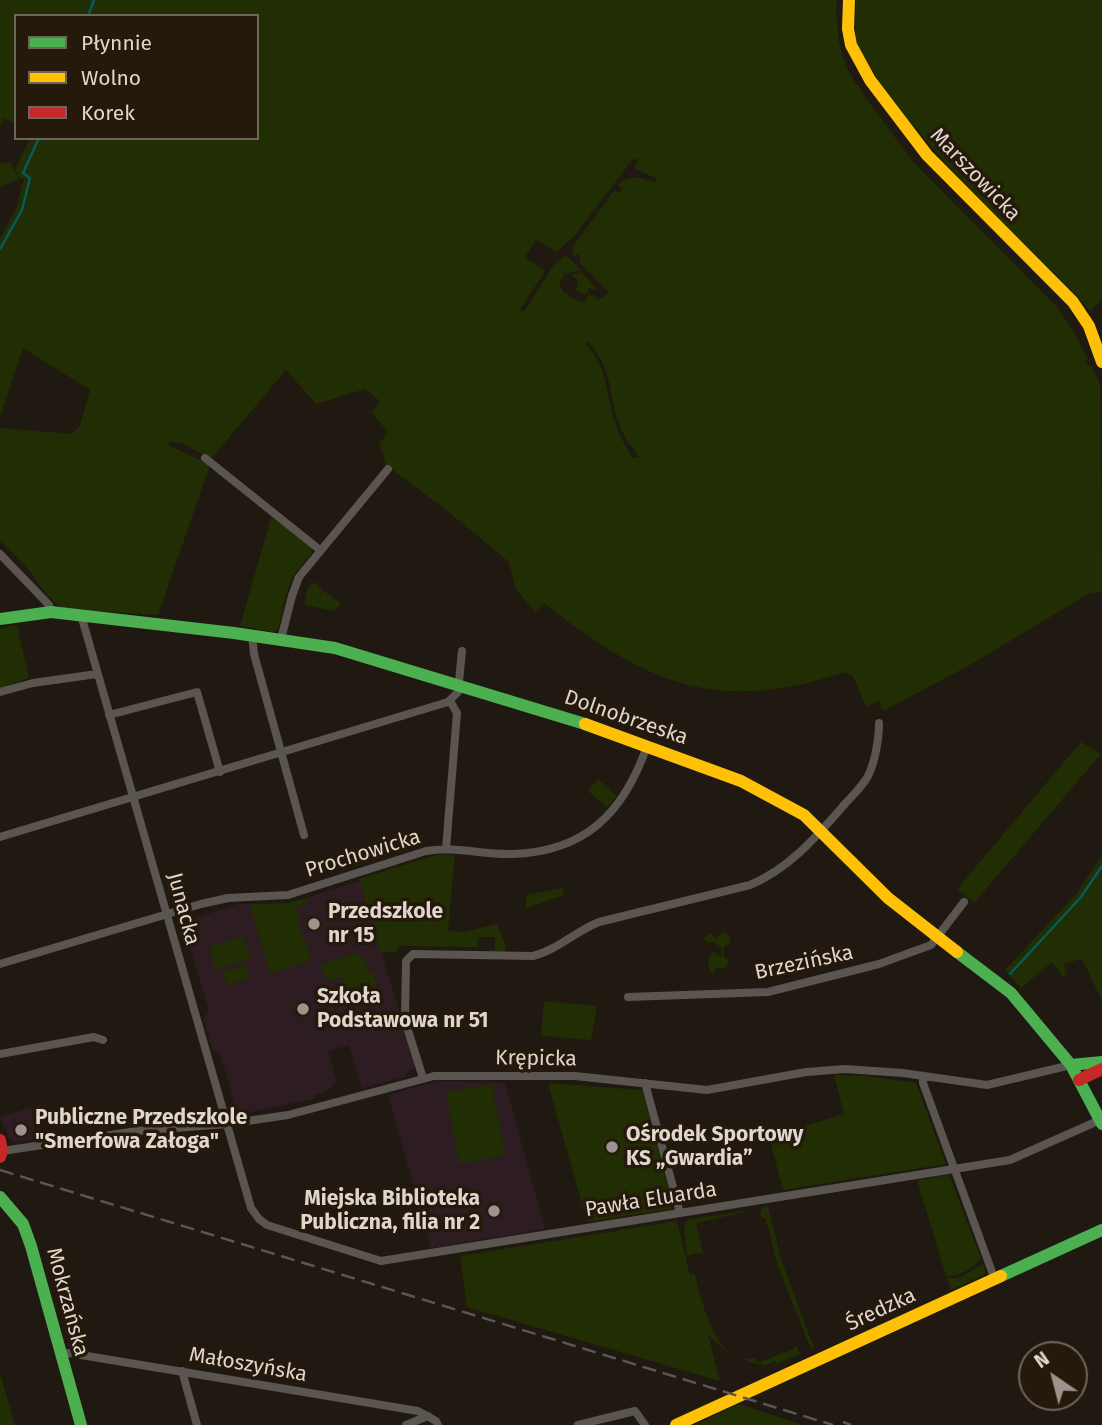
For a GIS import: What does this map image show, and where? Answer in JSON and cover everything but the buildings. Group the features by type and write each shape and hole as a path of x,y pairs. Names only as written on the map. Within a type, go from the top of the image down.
{"street":[{"name":"Marszowicka","path":"849,0 848,29 851,45 870,80 927,155 1073,302 1089,326 1102,362"},
{"path":"205,457 320,550"},
{"path":"281,639 299,577 388,470"},
{"path":"0,554 50,605 51,612"},
{"name":"Dolnobrzeska","path":"0,619 51,612 252,635 335,648 564,716 709,768 771,795 804,815 888,898 1012,993 1071,1065 1101,1122"},
{"name":"Junacka","path":"81,615 252,1211"},
{"path":"252,635 254,654 304,835"},
{"path":"0,837 450,701 460,685 462,651"},
{"path":"0,692 33,683 97,674"},
{"path":"109,715 197,692 220,772"},
{"path":"446,849 457,713 450,701"},
{"path":"423,1078 405,1021 408,957 413,954 539,954 579,930 599,922 753,884 786,865 822,831 867,778 879,723"},
{"name":"Prochowicka","path":"0,964 228,898 288,895 416,854 446,849 509,854 548,850 576,839 603,820 630,788 647,746"},
{"path":"937,937 964,902"},
{"name":"Brzezińska","path":"628,997 774,992 879,964 931,945 937,937"},
{"path":"0,1054 94,1037 103,1040"},
{"path":"1071,1065 1102,1062"},
{"name":"Krępicka","path":"1,1149 288,1115 423,1078 445,1075 575,1076 714,1090 806,1072 845,1069 987,1085 1071,1065"},
{"path":"1079,1080 1102,1069"},
{"path":"923,1076 923,1083 995,1280"},
{"path":"645,1083 680,1213"},
{"name":"Pawła Eluarda","path":"252,1211 267,1225 381,1261 1010,1160 1101,1122"},
{"name":"Mokrzańska","path":"0,1197 23,1224 41,1278 80,1425"},
{"name":"Średzka","path":"676,1425 1102,1230"},
{"name":"Małoszyńska","path":"61,1354 69,1353 182,1371 418,1411 428,1416"},
{"path":"182,1371 197,1425"},
{"path":"578,1425 635,1410 645,1425"},
{"path":"406,1425 428,1416 438,1425"}],"shaded area":[{"name":"Szkoła Podstawowa nr 51","path":"360,881 416,1068 404,1077 362,1088 349,1045 328,1051 337,1082 332,1083 333,1088 313,1096 313,1099 241,1114 237,1112 220,1053 213,1051 203,1018 209,1011 184,922 238,904 289,903"},
{"name":"Szkoła Podstawowa nr 51","path":"437,1081 505,1083 545,1229 431,1248 388,1095"},
{"name":"Publiczne Przedszkole \"Smerfowa Załoga\"","path":"32,1107 37,1139 16,1142 9,1138 0,1117"}],"green space":[{"path":"0,0 837,0 839,43 848,71 865,97 915,164 1058,308 1077,337 1088,361 1085,361 1087,365 1092,367 1100,383 1102,592 1090,593 970,665 883,711 879,701 866,707 853,676 845,672 800,685 758,691 720,690 685,684 650,672 616,654 544,603 535,612 515,588 509,562 386,465 379,444 388,432 372,413 380,401 365,389 316,404 286,370 211,459 183,444 170,441 168,445 210,465 158,615 65,609 49,597 28,569 0,541 0,428 72,434 80,425 90,390 23,348 0,417 0,238 16,209 24,178 20,179 15,169 29,140 259,140 259,14 14,14 14,124 4,118 0,127","holes":["634,158 638,160 635,165 637,170 656,178 656,182 636,178 622,181 618,185 622,189 620,192 614,191 573,246 574,256 577,254 581,257 579,262 609,293 598,300 588,294 585,303 570,298 569,294 563,292 559,284 565,275 562,267 566,274 581,270 566,255 554,265 524,311 519,311 545,271 525,257 536,240 557,252 574,236","588,342 596,351 608,378 621,430 639,457 633,458 620,434 602,370 585,343"]},
{"path":"856,0 1102,0 1102,299 1090,312 962,181 882,85 857,43"},
{"path":"0,161 2,164 10,162 19,179 0,187"},
{"path":"582,272 596,288 589,288 586,295 576,291 578,280 571,275"},
{"path":"272,515 310,545 312,553 294,574 278,629 274,632 240,626"},
{"path":"314,582 323,590 318,597 325,591 341,604 335,611 304,605 308,588"},
{"path":"17,625 29,678 0,688 0,628"},
{"path":"1081,742 1101,754 974,903 957,889"},
{"path":"598,779 617,796 607,807 588,791"},
{"path":"436,855 455,855 448,930 464,932 497,924 506,946 504,953 489,950 495,949 495,937 478,937 477,947 398,946 397,952 380,952 359,879"},
{"path":"1102,855 1102,1001 1082,959 1063,964 1068,974 1063,977 1052,962 1021,988 1005,970 1077,893"},
{"path":"562,888 564,895 526,908 526,895"},
{"path":"307,898 307,904 297,907 297,921 311,958 307,962 270,974 250,904 289,903"},
{"path":"723,932 731,937 730,943 724,947 723,956 728,960 728,965 724,969 717,968 713,974 708,965 710,956 714,951 721,956 722,949 714,942 707,943 704,938 710,933 716,938"},
{"path":"244,936 250,959 215,969 209,947"},
{"path":"357,953 364,957 368,973 373,972 378,991 351,999 341,977 326,981 321,964"},
{"path":"246,964 250,978 227,985 223,971"},
{"path":"544,1001 597,1006 591,1040 541,1036"},
{"path":"834,1075 866,1076 916,1083 946,1164 783,1190 769,1137 844,1114"},
{"name":"Ośrodek Sportowy KS „Gwardia”","path":"548,1083 642,1090 673,1204 671,1209 587,1222"},
{"path":"492,1084 505,1155 459,1164 446,1092"},
{"path":"949,1175 981,1258 966,1271 946,1276 917,1180"},
{"path":"768,1206 781,1259 814,1348 811,1349 777,1264 766,1219 760,1216 762,1207"},
{"path":"744,1211 696,1223 703,1252 687,1256 684,1226 689,1219"},
{"path":"677,1221 690,1275 695,1274 713,1330 729,1352 708,1335 720,1381 467,1307 460,1256"},
{"path":"984,1264 985,1274 973,1280 967,1278 971,1281 951,1290 947,1278 958,1278"},
{"path":"793,1346 797,1347 800,1354 765,1366 747,1361 732,1354 742,1358 755,1358 757,1363 794,1349"},
{"path":"0,1373 15,1425 0,1425"},
{"path":"739,1404 803,1425 695,1425"}],"waterway":[{"path":"89,14 94,0"},
{"path":"0,249 22,210 30,178 23,173 38,140"},
{"path":"1010,974 1081,897 1102,866"}],"railway":[{"path":"0,1170 833,1425"},
{"path":"843,1422 851,1425"}],"traffic: fast":[{"path":"0,619 51,612 234,633 335,648 585,724"},
{"path":"957,952 1011,993 1071,1065 1102,1124"},
{"path":"1071,1065 1102,1062"},
{"path":"0,1197 23,1224 31,1246 81,1425"},
{"path":"1001,1276 1102,1230"}],"traffic: slow":[{"path":"849,0 848,29 851,45 870,80 927,155 1073,302 1089,326 1102,362"},
{"path":"585,724 741,781 804,815 888,898 957,952"},
{"path":"676,1425 1001,1276"}],"traffic: jam":[{"path":"1079,1080 1102,1069"},
{"path":"0,1140 0,1157"}],"place":[{"name":"Przedszkole nr 15","path":"314,924"},
{"name":"Szkoła Podstawowa nr 51","path":"303,1009"},
{"name":"Publiczne Przedszkole \"Smerfowa Załoga\"","path":"21,1130"},
{"name":"Ośrodek Sportowy KS „Gwardia”","path":"612,1147"},
{"name":"Miejska Biblioteka Publiczna, filia nr 2","path":"494,1211"}]}
